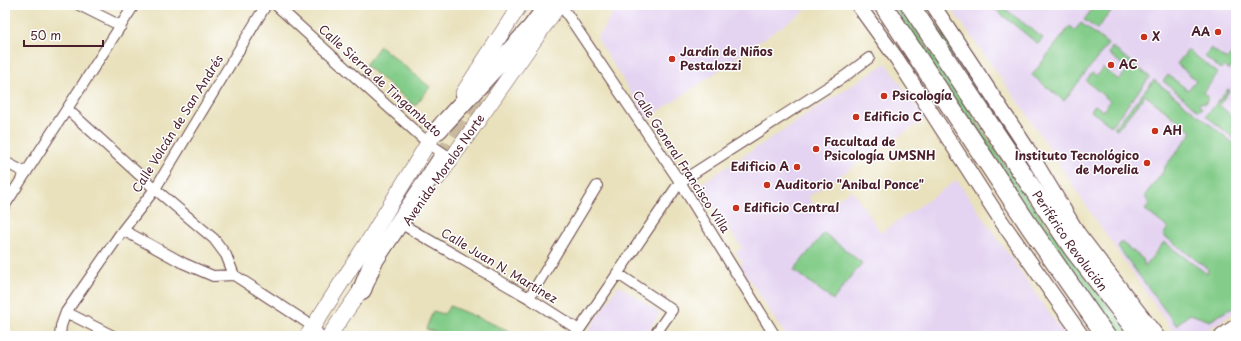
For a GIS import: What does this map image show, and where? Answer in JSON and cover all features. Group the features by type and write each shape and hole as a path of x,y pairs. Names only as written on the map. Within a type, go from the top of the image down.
{"highway":[{"path":"433,136 532,27 548,5"},
{"name":"Periférico Revolución","path":"883,5 1026,220 1106,336"},
{"name":"Periférico Revolución","path":"910,5 1073,249 1140,336"},
{"path":"362,290 373,262 446,159"}],"main road":[{"name":"Avenida Morelos Norte","path":"314,333 433,136 485,62 520,5"},
{"name":"Avenida Morelos Norte","path":"329,336 405,226 446,159 560,5"},
{"path":"858,5 897,59 1002,222 1082,336"},
{"path":"933,5 1027,148 1078,233 1157,336"},
{"path":"1042,278 1093,336"},
{"path":"1222,336 1236,326"}],"street":[{"path":"79,5 121,26"},
{"path":"5,205 134,5"},
{"name":"Calle Volcán de San Andrés","path":"60,336 61,326 66,312 123,230 155,189 266,5"},
{"name":"Calle Sierra de Tingambato","path":"276,5 433,136 446,159"},
{"name":"Calle General Francisco Villa","path":"560,5 680,182 772,334"},
{"path":"577,333 680,182 845,76 870,58"},
{"path":"67,109 155,189 214,239 226,255 234,275 314,333"},
{"path":"5,162 26,173"},
{"path":"528,298 597,186"},
{"name":"Calle Juan N. Martínez","path":"405,226 528,298 577,333"},
{"path":"123,230 183,263 213,276 234,275"},
{"path":"617,273 672,310 654,336"},
{"path":"66,312 113,336"}],"shaded area":[{"name":"Jardín de Niños Pestalozzi","path":"618,5 814,5 647,119 597,38"},
{"name":"Instituto Tecnológico de Morelia","path":"949,5 1236,5 1236,311 1198,336 1176,336 1091,213 1026,113"},
{"path":"886,63 925,119 808,197 818,212 852,190 881,233 957,180 1065,336 786,336 740,265 743,263 736,252 742,248 702,187 702,183"},
{"path":"619,285 660,313 645,336 585,336"}],"green space":[{"path":"892,5 899,5 1020,188 1075,263 1132,336 1115,336 1067,269"},
{"path":"916,5 923,5 1010,132 1061,215"},
{"path":"990,5 1000,5 1043,38 1038,44"},
{"path":"1095,5 1116,5 1097,29 1084,20"},
{"path":"1081,23 1108,44 1064,101 1032,75 1070,26 1075,30"},
{"path":"380,46 430,87 415,106 365,65"},
{"path":"1112,47 1150,77 1111,126 1091,111 1095,105 1103,111 1110,101 1086,81 1092,73 1096,76 1103,68 1119,80 1128,69 1109,54"},
{"path":"1211,48 1227,60 1236,48 1236,60 1229,70 1223,66 1221,69 1204,56"},
{"path":"1188,50 1218,73 1203,93 1209,98 1205,104 1201,102 1199,105 1202,108 1199,111 1163,81 1168,75 1188,90 1196,80 1177,64"},
{"path":"1154,80 1236,145 1236,305 1210,321 1190,314 1176,325 1118,247 1121,242 1143,259 1145,266 1164,242 1207,274 1208,269 1163,235 1168,228 1145,210 1149,205 1145,195 1192,132 1145,95 1117,130 1114,128"},
{"path":"1228,89 1230,90 1219,105 1236,119 1236,140 1206,116"},
{"path":"824,233 862,263 833,300 794,270"},
{"path":"450,306 512,332 509,336 447,336 426,329 433,311 444,314"}],"tunnel":[{"path":"441,160 492,77"}],"place":[{"name":"AA","path":"1218,32"},
{"name":"X","path":"1144,37"},
{"name":"Jardín de Niños Pestalozzi","path":"672,59"},
{"name":"AC","path":"1111,65"},
{"name":"Psicología","path":"884,96"},
{"name":"Edificio C","path":"856,117"},
{"name":"AH","path":"1155,131"},
{"name":"Facultad de Psicología UMSNH","path":"816,149"},
{"name":"Instituto Tecnológico de Morelia","path":"1147,163"},
{"name":"Edificio A","path":"797,167"},
{"name":"Auditorio \"Anibal Ponce\"","path":"767,185"},
{"name":"Edificio Central","path":"736,208"}]}
